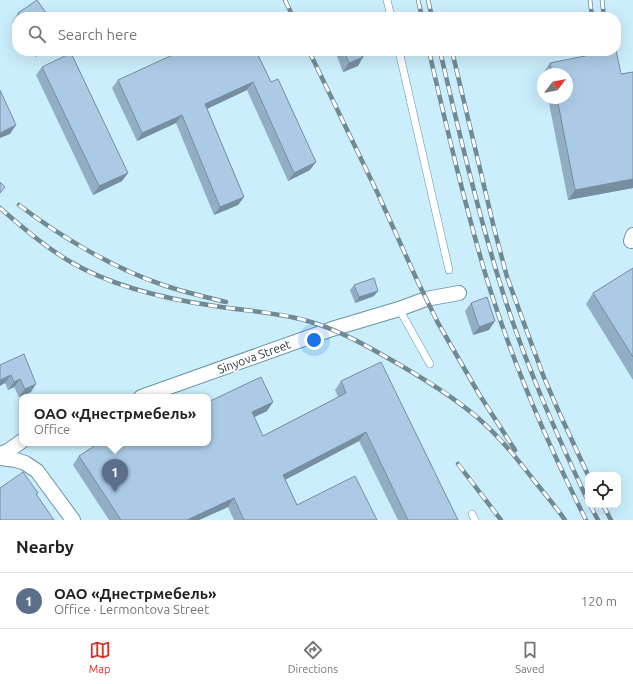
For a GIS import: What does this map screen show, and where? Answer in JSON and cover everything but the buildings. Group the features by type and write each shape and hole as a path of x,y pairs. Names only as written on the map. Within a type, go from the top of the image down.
{"street":[{"name":"Sinyova Street","path":"149,394 332,329 399,309 426,299 459,293"},
{"path":"0,454 8,451 19,443"},
{"path":"0,458 25,463 37,471 73,520"}],"lane":[{"path":"387,0 390,12"},
{"path":"400,56 449,270"},
{"path":"399,309 430,364"}],"railway":[{"path":"285,0 291,12"},
{"path":"418,0 421,12"},
{"path":"428,0 431,12"},
{"path":"590,0 591,12"},
{"path":"602,0 603,12"},
{"path":"311,56 438,323 479,394 515,450"},
{"path":"430,56 464,196 488,283 498,313 532,403 558,463 586,520"},
{"path":"441,56 475,194 508,308 539,392 585,495"},
{"path":"453,56 507,277 543,375 587,472"},
{"path":"19,205 52,229 88,251 125,270 171,288 226,302"},
{"path":"0,208 33,236 69,261 121,285 177,300 282,315 304,320 336,331 366,346 434,385 478,418 508,449 565,520"},
{"path":"458,464 501,520"},
{"path":"592,508 598,520"},
{"path":"605,508 611,520"}],"place":[{"name":"ОАО «Днестрмебель»","path":"115,492"}]}
